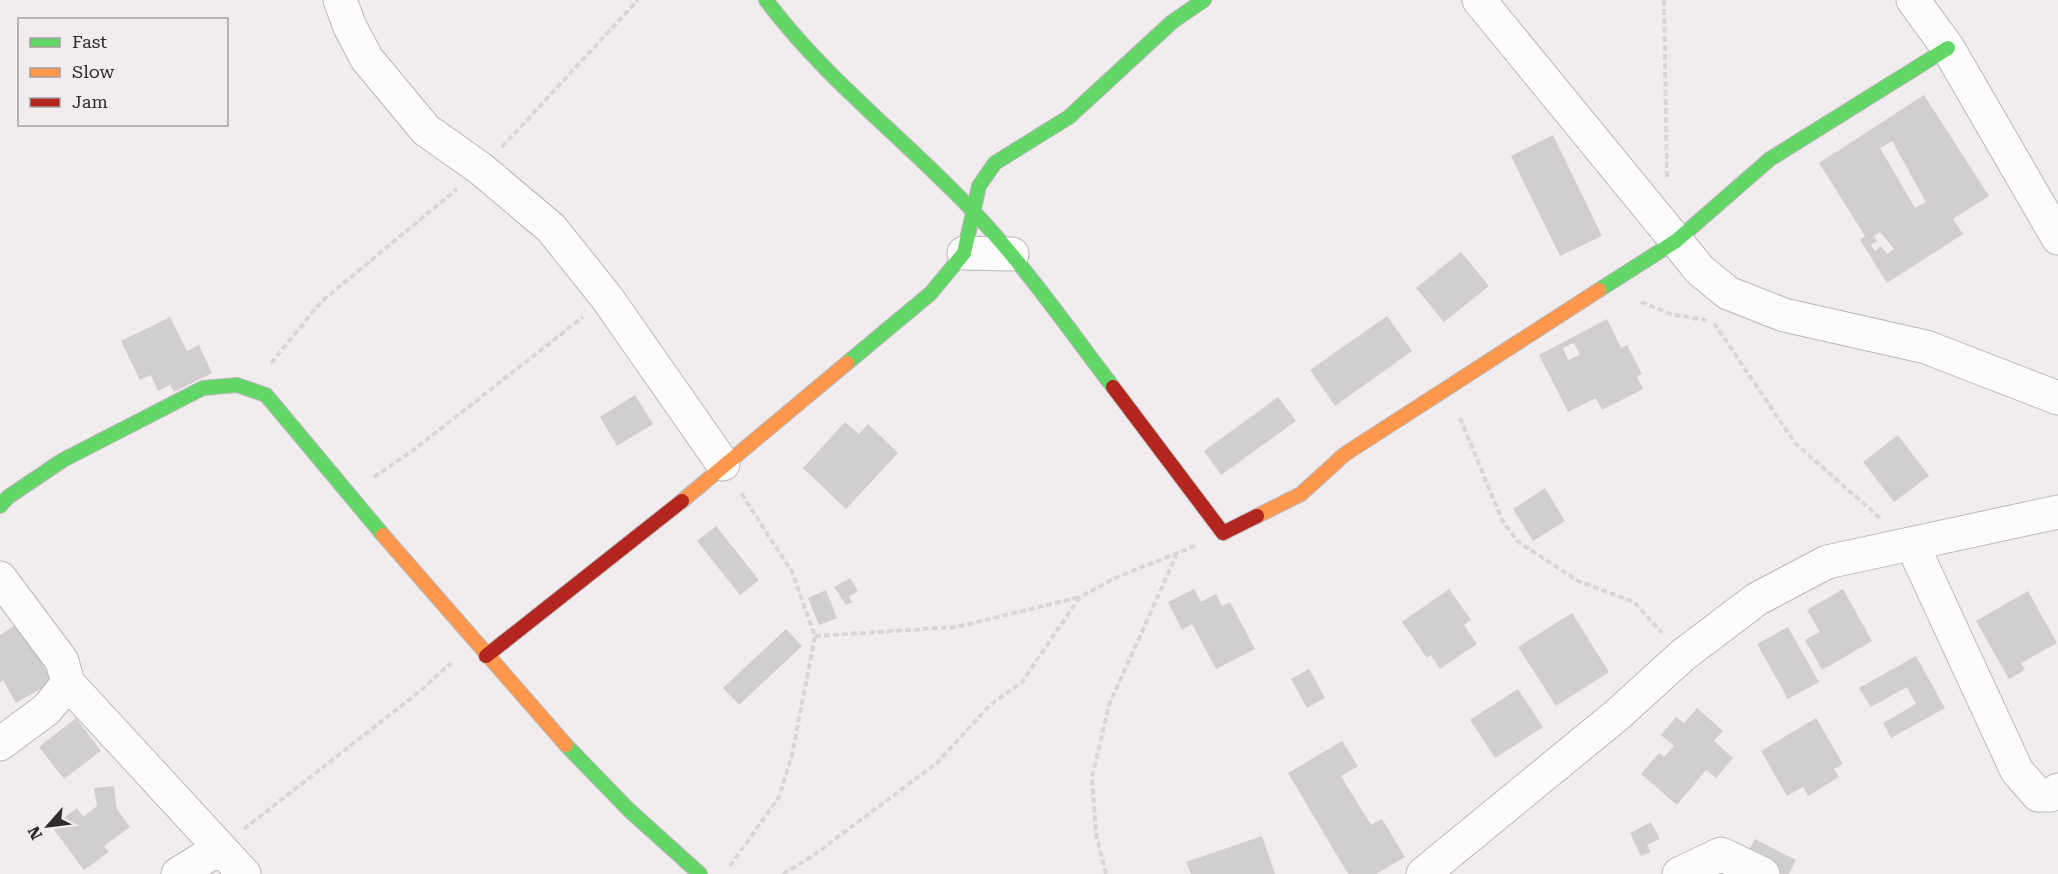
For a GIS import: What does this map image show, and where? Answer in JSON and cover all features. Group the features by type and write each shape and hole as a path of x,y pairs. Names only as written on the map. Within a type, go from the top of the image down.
{"street":[{"path":"340,0 350,27 368,59 426,130 481,169 551,228 607,298 723,464"},
{"path":"766,0 863,108 972,210 1012,254 1223,533 1301,494 1345,454 1605,288 1670,233 1770,159 1948,48"},
{"path":"486,656 645,532 723,464 931,292 964,253 979,186 996,164 1070,117 1172,22 1204,0"},
{"path":"1479,0 1700,270 1728,293 1785,315 1926,347 2058,398"},
{"path":"1913,0 1948,48 2058,238"},
{"path":"964,253 1012,254"},
{"path":"0,506 8,497 63,460 203,388 237,385 266,395 474,643 571,751 667,847 700,874"},
{"path":"1423,874 1617,715 1683,655 1757,599 1827,562 2058,512"},
{"path":"1912,544 2018,771 2038,795 2051,795 2058,790"},
{"path":"0,578 62,661 68,683 244,874"},
{"path":"0,744 47,709 68,683"},
{"path":"178,874 220,848"},
{"path":"1679,874 1721,854 1763,874"}],"path":[{"path":"237,385 272,363 321,302 481,169 638,0"},
{"path":"1664,0 1670,233"},
{"path":"1605,288 1671,314 1713,322 1725,321"},
{"path":"349,495 411,452 607,298"},
{"path":"1713,322 1795,443 1843,488 1912,544"},
{"path":"1447,390 1503,520 1517,541 1578,581 1634,602 1683,655"},
{"path":"723,464 792,573 815,636 792,755 779,797 724,874"},
{"path":"815,636 956,627 1080,597 1114,578 1176,555 1223,533"},
{"path":"1106,874 1096,834 1092,777 1109,705 1176,555"},
{"path":"783,874 811,857 937,763 990,705 1021,683 1080,597"},
{"path":"220,848 414,696 474,643"}],"building":[{"path":"1924,95 1989,196 1953,219 1963,234 1887,283 1860,240 1865,236 1819,163","holes":["1892,141 1926,202 1915,208 1880,148","1880,232 1894,249 1887,254 1881,246 1875,251 1871,245 1877,241 1874,236"]},
{"path":"1553,135 1602,236 1560,256 1511,156"},
{"path":"1461,252 1489,286 1444,322 1416,288"},
{"path":"1387,316 1412,351 1335,406 1310,370"},
{"path":"170,317 187,351 199,345 212,373 174,392 170,385 158,391 151,375 140,380 121,341"},
{"path":"1607,319 1621,348 1627,345 1642,374 1637,377 1643,389 1602,410 1596,398 1568,412 1539,355","holes":["1574,343 1580,355 1568,360 1563,348"]},
{"path":"635,395 653,424 617,446 600,417"},
{"path":"1278,397 1296,421 1221,475 1204,451"},
{"path":"845,422 859,434 868,424 898,453 846,509 803,468"},
{"path":"1898,435 1929,476 1894,502 1863,462"},
{"path":"1545,488 1565,521 1533,541 1513,509"},
{"path":"716,526 759,580 740,595 697,541"},
{"path":"850,578 858,591 849,597 852,602 846,605 834,587"},
{"path":"1194,589 1201,602 1216,594 1222,606 1230,602 1255,649 1216,669 1192,624 1182,630 1168,602"},
{"path":"1449,589 1471,620 1464,625 1477,644 1440,669 1431,655 1427,658 1402,622"},
{"path":"1843,589 1872,641 1822,670 1805,640 1820,632 1807,610"},
{"path":"826,590 837,618 819,625 808,598"},
{"path":"2028,591 2057,643 2021,663 2025,670 2009,679 1976,621"},
{"path":"1572,613 1609,672 1556,706 1518,647"},
{"path":"20,622 41,655 38,657 53,682 16,703 3,680 0,682 0,635"},
{"path":"1788,627 1819,682 1788,699 1757,644"},
{"path":"786,629 802,646 739,705 723,688"},
{"path":"1916,656 1945,708 1891,738 1883,723 1916,704 1907,687 1871,707 1859,688"},
{"path":"1309,669 1325,698 1307,708 1291,679"},
{"path":"1518,689 1543,727 1495,758 1470,720"},
{"path":"1697,708 1723,731 1714,741 1733,758 1716,778 1706,770 1677,805 1641,774 1659,753 1664,757 1674,746 1661,735 1676,717 1684,723"},
{"path":"76,718 101,751 64,779 39,747"},
{"path":"1816,718 1843,764 1834,769 1839,777 1808,796 1803,787 1787,796 1761,751"},
{"path":"1342,741 1358,766 1341,776 1371,825 1382,819 1405,857 1376,874 1348,874 1288,773"},
{"path":"114,786 117,809 130,827 104,846 109,852 84,870 52,827 77,808 83,817 97,806 94,788"},
{"path":"1651,822 1660,839 1647,845 1651,852 1641,856 1630,833"},
{"path":"1262,836 1275,874 1191,874 1186,862"},
{"path":"1755,839 1796,860 1789,874 1772,874 1744,859"}],"traffic: fast":[{"path":"766,0 814,57 948,186 993,233 1046,298 1113,387"},
{"path":"847,363 931,293 964,253 979,186 995,163 1069,117 1172,22 1204,0"},
{"path":"1599,290 1676,241 1770,159 1948,48"},
{"path":"0,506 8,497 63,460 203,388 237,385 266,395 383,535"},
{"path":"566,745 629,810 700,874"}],"traffic: slow":[{"path":"1257,516 1301,494 1345,454 1599,290"},
{"path":"682,501 847,363"},
{"path":"383,535 566,745"}],"traffic: jam":[{"path":"1113,387 1223,533 1257,516"},
{"path":"486,656 682,501"}]}
